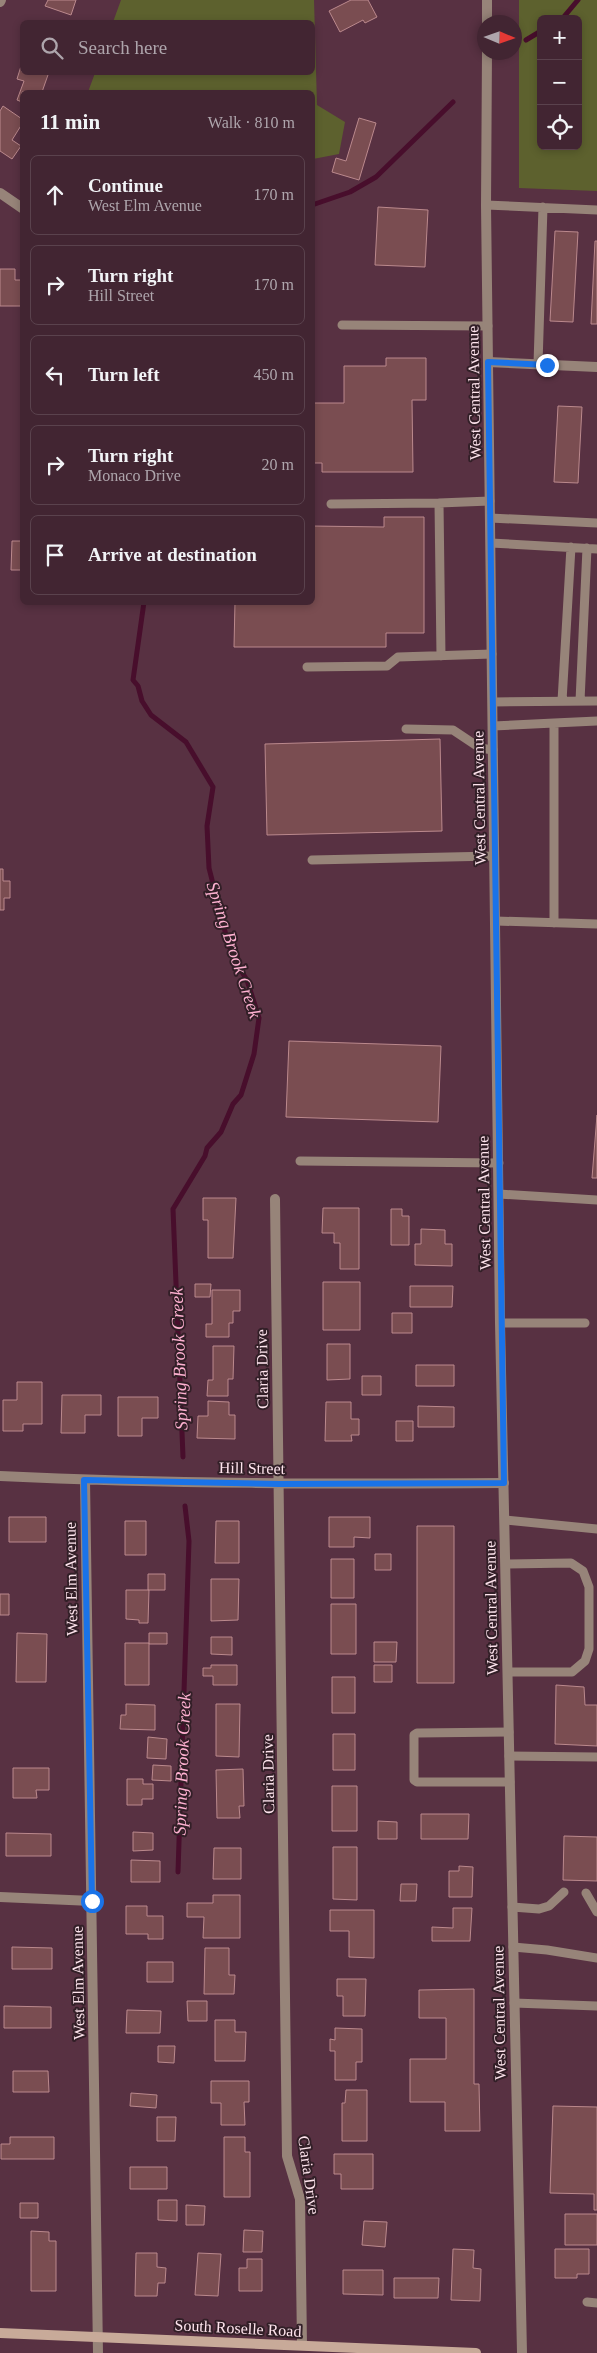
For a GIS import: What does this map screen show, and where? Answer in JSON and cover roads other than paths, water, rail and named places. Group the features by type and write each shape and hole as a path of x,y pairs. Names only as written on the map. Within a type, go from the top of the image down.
{"main road":[{"name":"South Roselle Road","path":"0,2333 302,2346 343,2350 476,2353"}],"street":[{"path":"487,0 487,15"},
{"name":"West Central Avenue","path":"487,60 486,205 500,1323 522,2353"},
{"path":"0,193 20,207"},
{"path":"488,362 597,367"},
{"name":"Claria Drive","path":"276,1199 288,2156 300,2199 302,2346"},
{"name":"Hill Street","path":"0,1476 84,1480 279,1484 504,1483"},
{"name":"West Elm Avenue","path":"84,1480 98,2353"},
{"path":"0,1897 92,1901"}],"lane":[{"path":"486,205 597,210"},
{"path":"538,364 543,207"},
{"path":"342,325 488,326"},
{"path":"331,504 490,501"},
{"path":"439,503 441,656"},
{"path":"490,518 597,523"},
{"path":"490,543 597,549"},
{"path":"562,701 571,548"},
{"path":"580,701 587,548"},
{"path":"307,667 387,666 398,657 492,654"},
{"path":"493,702 597,701"},
{"path":"493,726 597,720"},
{"path":"554,723 554,923"},
{"path":"406,729 453,730 480,748 493,750"},
{"path":"312,860 494,856"},
{"path":"496,921 597,924"},
{"path":"300,1161 499,1163"},
{"path":"499,1194 597,1200"},
{"path":"500,1323 585,1323"},
{"path":"505,1520 597,1529"},
{"path":"506,1564 571,1564 583,1571 589,1587 589,1648 585,1661 572,1672 508,1672"},
{"path":"509,1732 416,1733 414,1735 414,1780 417,1782 510,1782"},
{"path":"509,1756 597,1756"},
{"path":"512,1907 539,1909 549,1906 564,1892"},
{"path":"586,1893 597,1912"},
{"path":"513,1947 597,1958"},
{"path":"514,2003 597,2006"}],"waterway":[{"name":"Spring Brook Creek","path":"565,15 578,0"},
{"name":"Spring Brook Creek","path":"526,40 537,33"},
{"name":"Spring Brook Creek","path":"315,204 350,192 376,177 453,102"},
{"name":"Spring Brook Creek","path":"144,605 133,680 138,686 142,701 151,715 186,742 213,787 207,826 209,868 229,947 237,955 240,969 247,980 259,1018 254,1054 241,1095 233,1104 221,1132 207,1148 205,1156 173,1209 183,1457"},
{"name":"Spring Brook Creek","path":"178,1872 189,1541 185,1506"}]}
